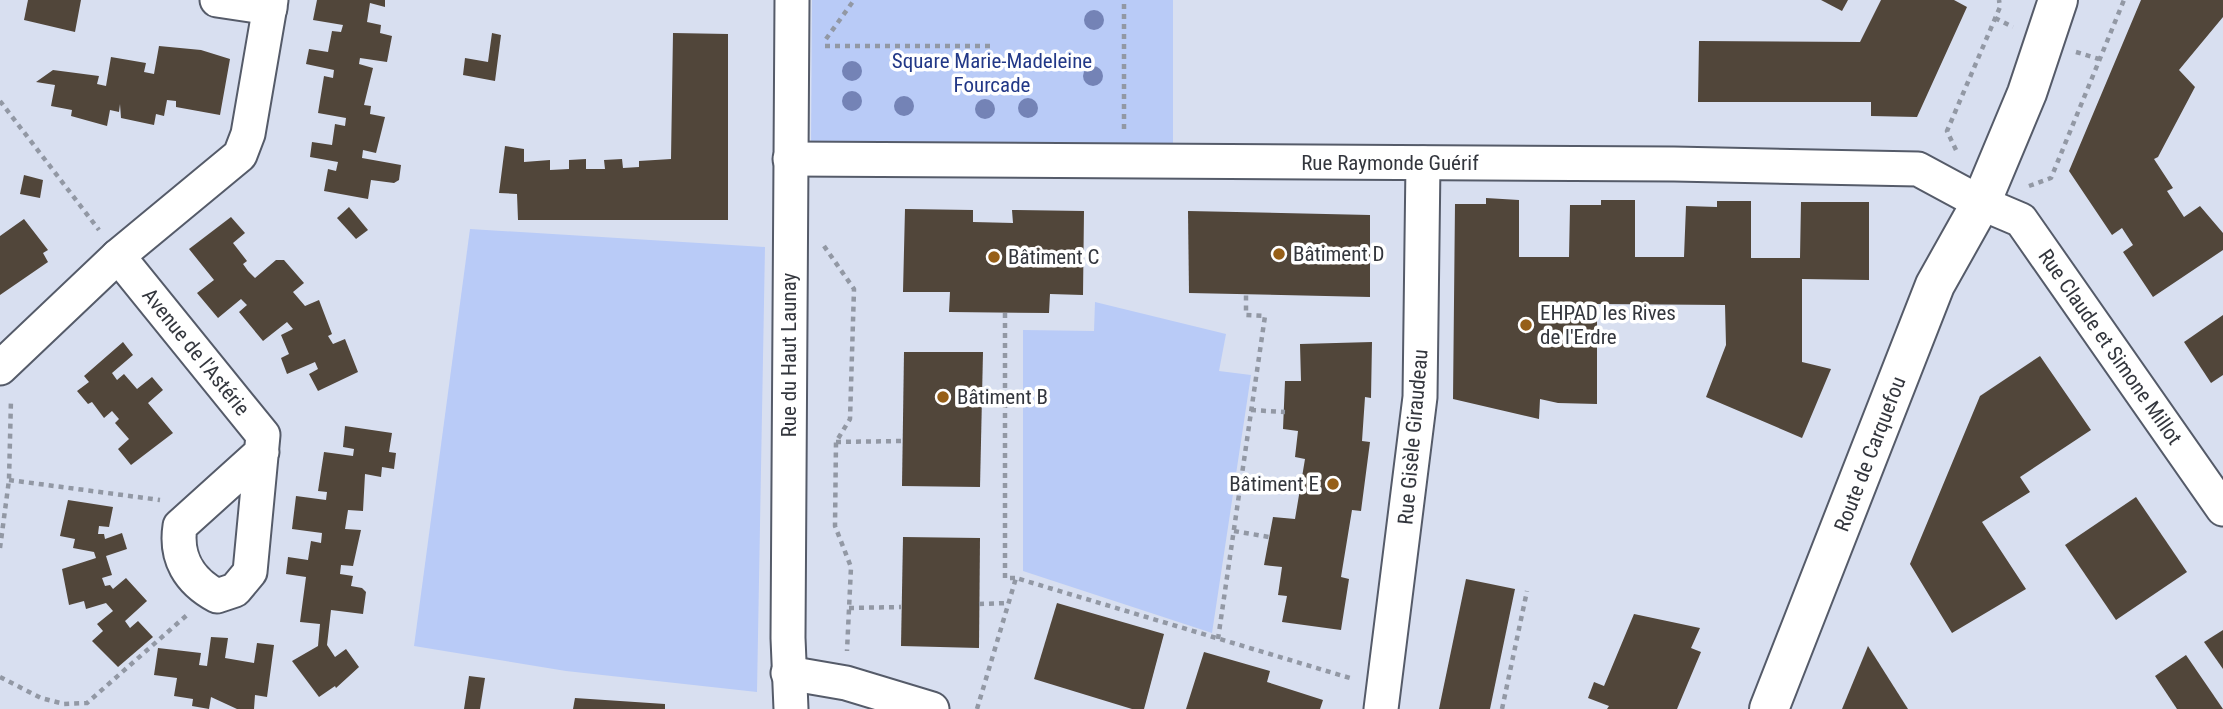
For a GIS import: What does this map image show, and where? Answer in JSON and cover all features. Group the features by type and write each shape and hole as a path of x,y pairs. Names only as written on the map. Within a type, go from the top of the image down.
{"main road":[{"name":"Route de Carquefou","path":"1769,709 1936,285 1981,203 2027,93 2058,0"}],"street":[{"path":"2,366 118,256 240,155 248,134 270,4 217,0"},
{"name":"Rue du Haut Launay","path":"791,709 788,673 792,0"},
{"name":"Rue Raymonde Guérif","path":"789,159 1918,169 1981,203"},
{"name":"Rue Gisèle Giraudeau","path":"1382,699 1420,397 1423,163"},
{"name":"Rue Claude et Simone Millot","path":"1981,203 2021,220 2223,509"},
{"name":"Avenue de l'Astérie","path":"118,256 263,435 250,572 235,590 217,596 210,593"},
{"path":"210,593 201,589 182,563 177,544 180,526 191,513 262,452"},
{"path":"788,673 846,683 932,709"}],"path":[{"path":"824,59 824,41 854,0"},
{"path":"1123,161 1124,0"},
{"path":"1958,155 1947,131 2000,7 2000,0"},
{"path":"1981,203 2051,178 2124,0"},
{"path":"824,46 995,46"},
{"path":"0,101 118,256"},
{"path":"823,244 854,289 850,419 836,442 835,526 850,568 846,683"},
{"path":"1218,639 1265,316 1246,315 1246,294"},
{"path":"1005,313 1005,578 1016,578 1218,639 1382,699"},
{"path":"0,548 9,480 13,406 2,366"},
{"path":"1251,410 1285,412"},
{"path":"836,442 902,441"},
{"path":"9,480 171,502 191,513"},
{"path":"1234,531 1269,537"},
{"path":"977,709 1016,578"},
{"path":"1502,709 1527,591"},
{"path":"0,677 41,698 64,704 88,703 210,593"},
{"path":"979,604 1008,603"},
{"path":"849,608 901,607"}],"green space":[{"name":"Square Marie-Madeleine Fourcade","path":"812,0 1173,0 1173,143 811,145"},
{"path":"470,229 765,247 757,692 566,671 414,646"},
{"path":"1095,302 1226,334 1219,371 1251,375 1212,633 1023,571 1023,330 1094,331"}],"building":[{"path":"28,0 81,0 75,32 24,20"},
{"path":"317,0 385,0 385,7 370,3 367,22 381,25 380,33 392,36 387,62 360,58 359,64 373,68 364,105 371,106 370,114 385,117 376,153 363,150 362,158 401,165 399,180 394,183 371,180 368,199 324,191 328,169 336,171 338,162 310,157 312,142 332,145 335,124 345,126 346,118 318,113 324,76 333,78 334,70 306,64 309,49 328,52 332,31 341,32 343,25 313,20"},
{"path":"1821,0 1848,0 1842,11"},
{"path":"1881,0 1954,0 1967,7 1917,117 1871,116 1871,102 1698,102 1699,41 1860,42"},
{"path":"2141,0 2223,0 2223,17 2179,70 2195,87 2158,157 2154,159 2173,188 2167,191 2184,217 2200,206 2223,233 2223,250 2153,297 2123,252 2133,245 2122,228 2112,235 2069,171"},
{"path":"492,33 501,35 495,81 463,75 465,58 488,62"},
{"path":"673,33 728,34 728,220 518,220 517,194 499,193 505,146 524,149 524,162 550,160 550,170 569,169 569,160 586,159 586,169 605,169 604,160 622,159 623,168 639,167 639,161 671,159"},
{"path":"159,46 201,50 230,59 220,115 176,107 176,101 167,100 164,116 156,114 154,125 121,118 120,104 119,112 110,110 107,126 71,116 72,110 51,106 55,85 36,82 53,70 99,76 97,84 106,86 111,57 146,63 144,72 154,74"},
{"path":"24,175 43,180 40,198 20,194"},
{"name":"EHPAD les Rives de l'Erdre","path":"1486,198 1519,200 1519,257 1569,257 1570,205 1601,205 1601,200 1635,200 1635,257 1684,257 1686,206 1717,207 1717,201 1751,201 1751,258 1800,258 1801,202 1869,202 1869,280 1802,279 1802,362 1831,369 1802,438 1706,397 1726,345 1725,305 1597,304 1597,404 1558,403 1540,399 1539,419 1453,399 1455,204 1486,204"},
{"path":"349,207 368,230 356,239 337,218"},
{"name":"Bâtiment C","path":"905,209 973,210 973,222 1013,223 1012,210 1084,211 1083,295 1050,294 1049,313 949,312 950,292 903,292"},
{"name":"Bâtiment D","path":"1188,211 1370,215 1370,297 1189,293"},
{"path":"231,217 245,233 233,243 247,261 243,264 248,271 255,278 276,260 284,260 304,283 293,292 305,306 319,300 332,334 328,336 333,344 345,339 358,372 318,391 309,374 318,369 315,362 287,374 281,358 289,354 281,335 293,329 287,322 263,341 239,312 247,305 241,299 218,318 197,293 214,280 189,249"},
{"path":"24,219 48,250 43,253 48,262 0,295 0,236"},
{"path":"2223,315 2223,375 2211,383 2184,342"},
{"path":"123,342 133,355 112,373 117,380 124,374 137,389 152,377 163,390 148,403 173,433 131,465 118,449 129,439 115,423 119,419 112,411 104,418 92,402 88,404 77,391 89,382 84,376"},
{"name":"Bâtiment E","path":"1372,342 1371,398 1365,397 1362,441 1370,442 1361,511 1352,510 1341,577 1349,579 1341,630 1282,622 1287,596 1278,595 1282,567 1264,565 1273,517 1295,519 1305,459 1295,457 1298,431 1283,429 1285,381 1301,381 1300,344"},
{"name":"Bâtiment B","path":"904,352 983,352 980,487 902,486"},
{"path":"2040,356 2091,430 2020,477 2030,492 1982,522 2026,589 1952,633 1910,564 1980,396"},
{"path":"345,426 392,433 389,452 396,453 394,469 382,467 381,477 365,474 363,511 348,510 345,529 361,530 353,566 341,565 340,574 353,576 351,586 362,588 366,592 363,614 331,610 327,645 335,657 346,649 359,667 336,688 335,686 319,697 292,661 318,646 320,624 300,622 306,577 286,574 288,557 308,560 311,541 321,543 322,533 292,529 296,496 326,500 327,492 318,491 324,452 353,456 354,449 343,447"},
{"path":"2136,497 2187,572 2116,620 2065,545"},
{"path":"68,500 113,507 109,527 99,526 98,534 104,534 105,539 122,533 127,549 106,556 112,575 102,578 105,586 110,585 113,589 126,578 147,601 125,621 130,628 138,621 153,637 118,667 92,641 103,631 97,624 113,611 106,603 86,609 84,601 69,605 62,569 96,558 94,552 73,548 75,539 60,536"},
{"path":"903,537 980,538 979,648 901,646"},
{"path":"1466,579 1515,589 1490,709 1439,709"},
{"path":"1057,603 1164,634 1144,709 1132,709 1034,679"},
{"path":"1634,614 1700,628 1691,648 1701,652 1677,709 1607,709 1609,706 1588,698 1594,682 1604,686"},
{"path":"2223,630 2223,669 2204,642"},
{"path":"211,637 228,638 225,658 254,663 257,643 274,645 267,697 255,695 254,709 237,709 211,697 209,709 192,706 193,699 174,696 177,678 154,675 158,648 201,653 199,665 207,666"},
{"path":"1868,646 1908,709 1842,709"},
{"path":"1204,652 1270,671 1267,682 1323,700 1320,709 1186,709"},
{"path":"2186,655 2223,709 2177,709 2155,676"},
{"path":"469,676 485,678 480,709 464,709"},
{"path":"575,698 665,704 665,709 573,709"}],"place":[{"name":"Bâtiment D","path":"1279,254"},
{"name":"Bâtiment C","path":"994,257"},
{"name":"EHPAD les Rives de l'Erdre","path":"1526,325"},
{"name":"Bâtiment B","path":"943,397"},
{"name":"Bâtiment E","path":"1333,484"}]}
